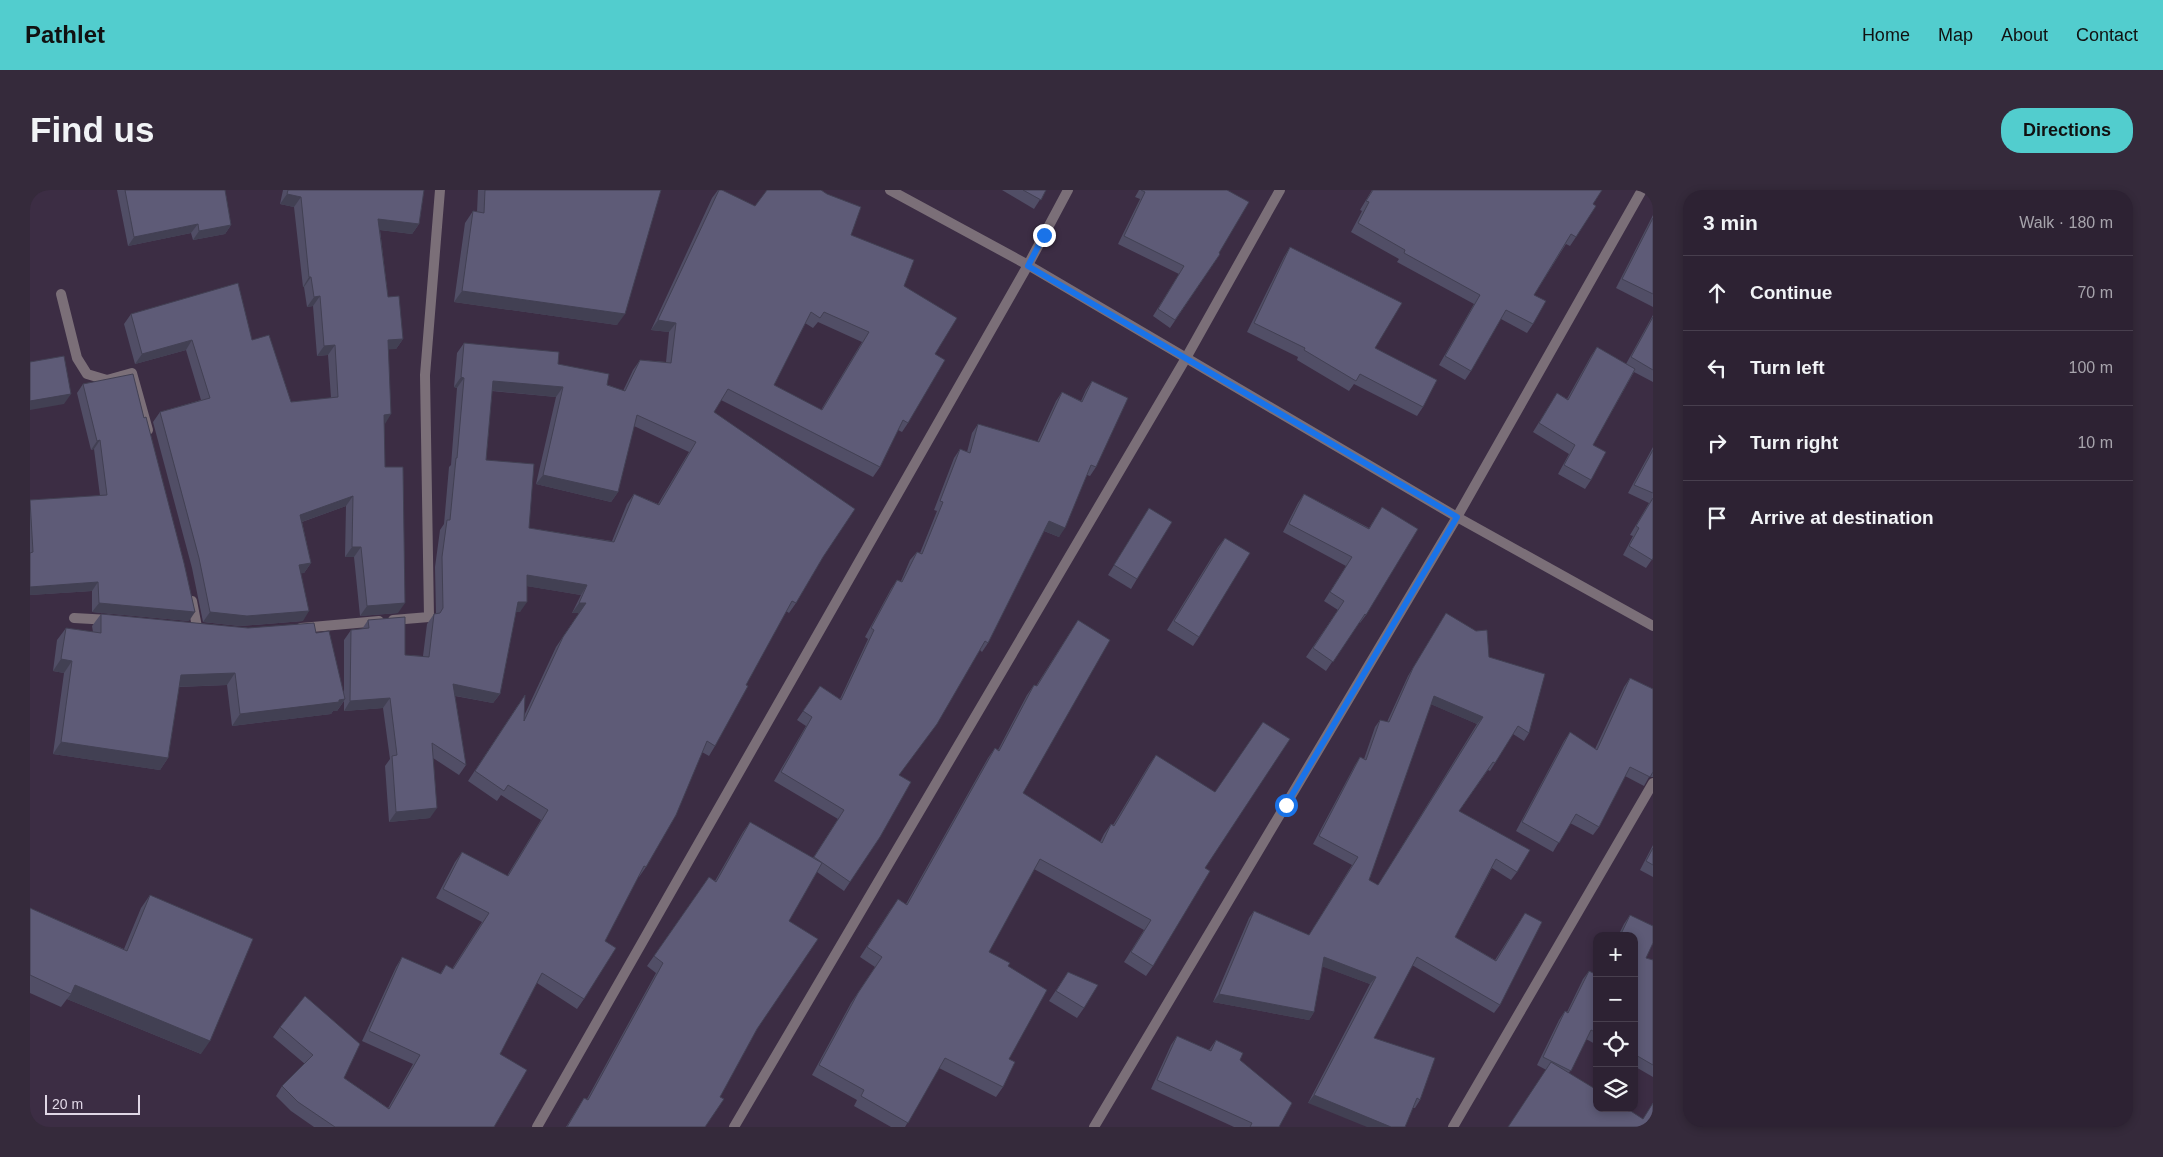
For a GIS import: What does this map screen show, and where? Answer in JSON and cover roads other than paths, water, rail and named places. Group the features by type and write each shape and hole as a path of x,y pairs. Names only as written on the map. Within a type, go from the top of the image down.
{"street":[{"path":"290,629 430,617 425,375 440,190"},
{"path":"890,190 1028,266 1457,517 1653,626"},
{"path":"537,1127 1028,266 1068,190"},
{"path":"734,1127 1186,358 1280,190"},
{"path":"1094,1127 1457,517 1642,190"},
{"path":"61,294 77,358 86,374 107,380 132,373 149,436"},
{"path":"189,589 197,627"},
{"path":"74,618 123,620"},
{"path":"1453,1127 1653,783"}]}
